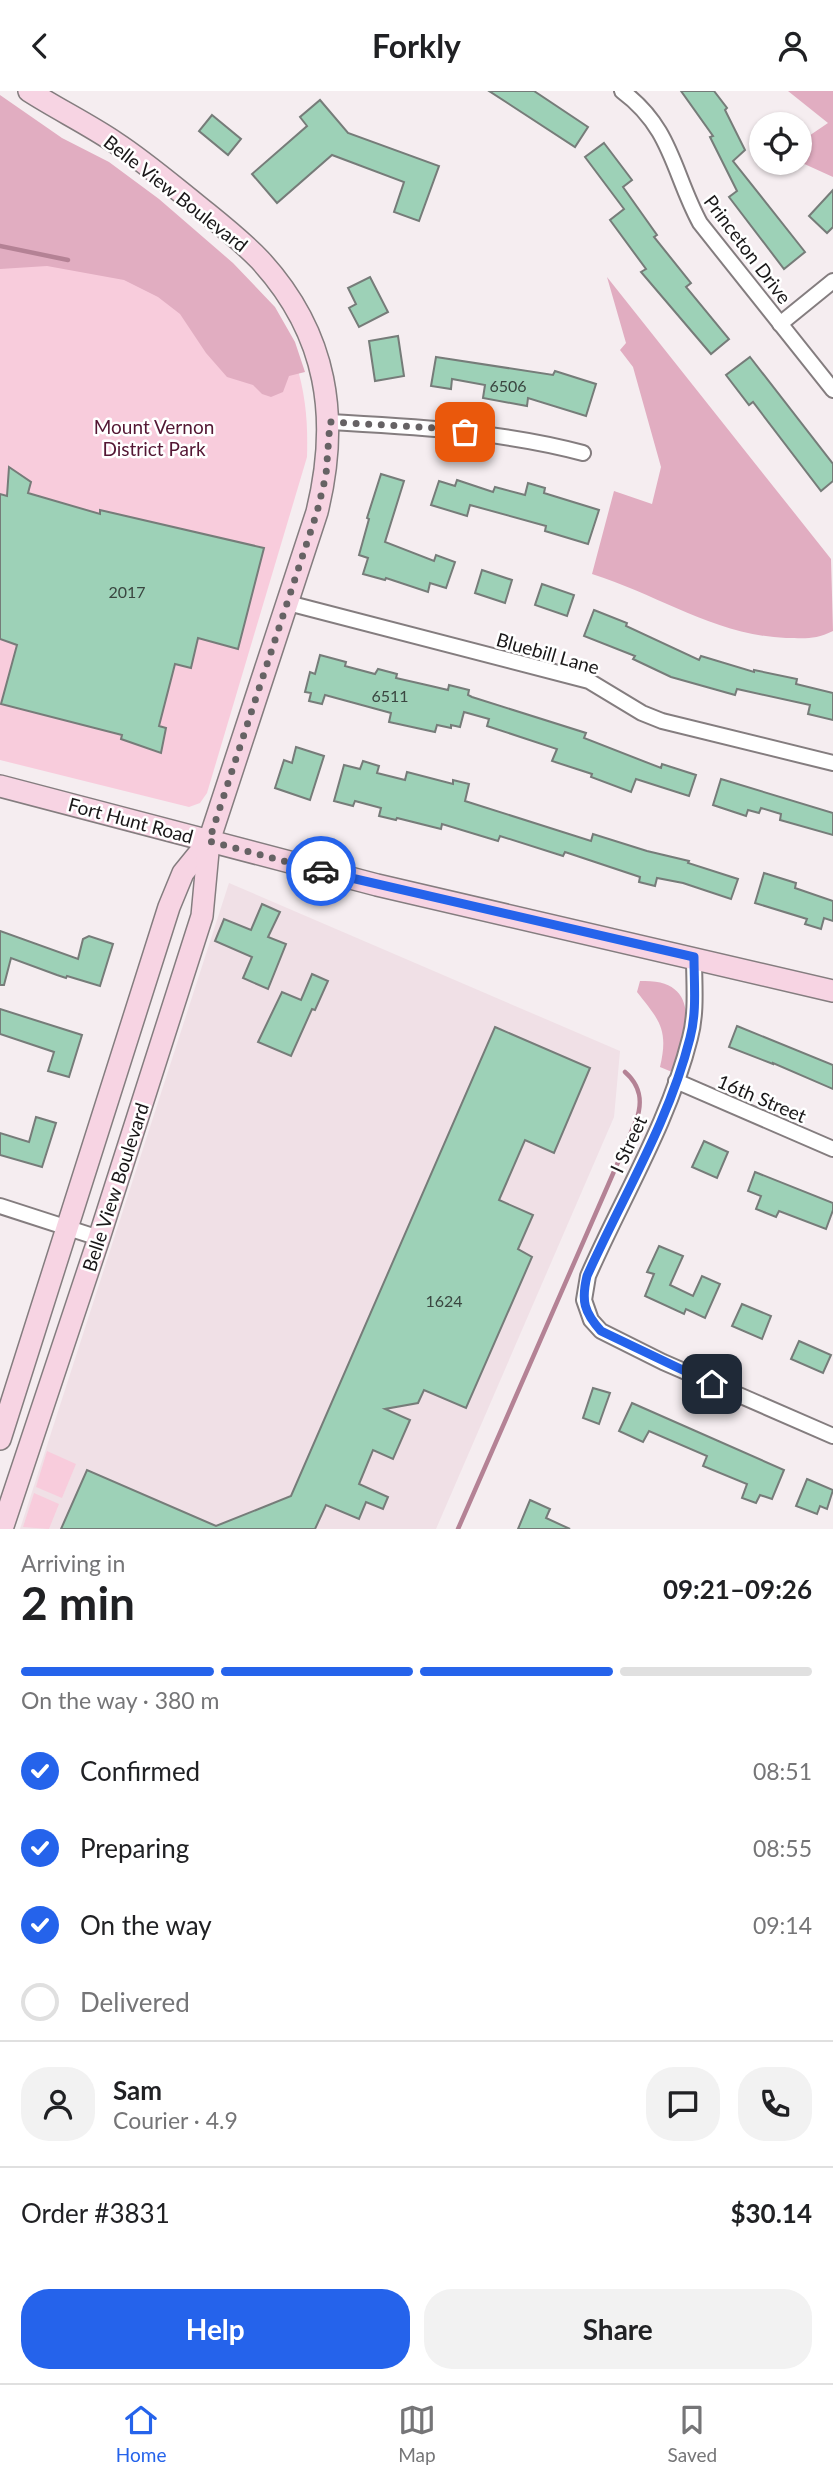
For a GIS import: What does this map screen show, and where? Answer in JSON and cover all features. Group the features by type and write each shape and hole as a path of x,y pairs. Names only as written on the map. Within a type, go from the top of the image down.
{"main road":[{"name":"Belle View Boulevard","path":"2,1529 202,916 209,841 317,512 326,475 330,422 323,377 311,340 288,296 258,259 225,228 137,157 29,91"},
{"name":"Fort Hunt Road","path":"0,786 377,885 833,991"},
{"name":"Belle View Boulevard","path":"0,1439 169,907 183,873 209,841"}],"street":[{"name":"Princeton Drive","path":"622,91 641,107 667,142 687,200 700,223 833,390"},
{"path":"780,324 833,281"},
{"path":"330,422 438,428 583,453"},
{"name":"Bluebill Lane","path":"288,603 589,681 642,713 662,721 833,763"},
{"name":"I Street","path":"694,957 691,1036 677,1081 656,1132 587,1276 583,1293 587,1311 601,1331 663,1362 833,1436"},
{"name":"16th Street","path":"677,1081 833,1149"},
{"path":"0,1206 99,1238"}],"shaded area":[{"path":"788,91 833,91 833,177 812,167 812,134 828,123"},
{"path":"0,95 62,138 109,162 159,199 233,263 275,307 295,342 305,372 289,376 283,392 271,397 262,394 253,385 227,377 206,353 180,314 158,297 124,280 47,266 0,269"},
{"path":"607,277 831,559 833,631 815,637 786,638 735,630 592,574 614,491 652,504 661,467 633,367 620,350 626,343"},
{"path":"229,883 620,1051 614,1117 436,1529 20,1529"},
{"path":"640,981 660,982 674,988 682,998 686,1025 672,1072 660,1067 662,1034 656,1018 637,992"}],"green space":[{"name":"Mount Vernon District Park","path":"0,104 296,363 306,410 307,457 207,793 200,803 189,807 0,760"},
{"path":"47,1451 76,1464 62,1498 36,1487"},
{"path":"34,1493 59,1504 49,1529 23,1527"}],"building":[{"path":"489,91 534,91 588,127 575,147"},
{"path":"681,91 714,91 727,108 725,110 745,150 733,161 805,252 784,269 729,197 737,191 710,137 713,136"},
{"path":"320,100 348,133 439,166 419,221 394,212 404,182 332,155 277,203 252,174 307,126 300,117"},
{"path":"212,115 241,139 228,155 199,131"},
{"path":"604,143 632,180 623,187 657,235 654,237 691,283 686,287 729,339 711,354 641,272 646,269 610,220 624,209 585,157"},
{"path":"833,190 833,227 827,233 809,216"},
{"path":"370,277 388,312 359,327 349,308 356,304 348,288"},
{"path":"398,336 404,376 375,381 369,341"},
{"path":"436,357 553,375 555,371 596,384 586,416 528,398 527,406 483,398 485,385 452,379 451,389 431,386"},
{"path":"750,357 833,464 833,481 821,491 753,402 749,405 726,375"},
{"path":"9,467 31,482 28,493 100,514 100,510 264,548 238,649 198,638 191,668 175,664 159,726 166,728 161,753 121,739 122,735 1,704 17,645 0,639 0,494 7,496"},
{"path":"381,474 404,481 385,542 434,561 436,555 455,562 446,588 430,583 428,592 386,578 385,580 363,574 368,558 359,555"},
{"path":"457,480 493,492 495,487 525,495 528,483 545,488 544,493 599,510 588,544 545,531 546,526 470,505 467,516 431,505 439,481 455,486"},
{"path":"482,570 512,580 505,603 475,593"},
{"path":"542,584 574,595 567,616 535,605"},
{"path":"594,610 627,623 626,626 699,660 701,656 754,672 797,679 796,684 833,693 833,720 808,714 810,705 737,689 735,695 671,677 633,659 635,656 584,636"},
{"path":"320,655 346,662 345,666 375,674 378,669 397,674 396,678 448,690 449,685 469,690 468,695 472,697 586,733 584,738 661,768 662,764 696,775 689,796 636,779 631,792 591,777 592,774 552,761 557,749 487,726 489,719 464,712 460,727 437,725 435,732 389,722 391,713 325,695 322,704 309,701 311,693 305,692 310,672 315,674"},
{"path":"296,747 324,756 310,800 275,788 284,760 292,763"},
{"path":"363,761 379,766 377,773 405,780 407,772 453,784 453,780 469,784 465,801 591,841 593,834 689,861 688,863 738,879 731,899 683,883 657,878 655,886 639,882 640,877 565,852 563,856 500,836 498,841 442,824 441,829 397,818 396,820 379,816 381,808 355,801 353,806 334,801 344,765 360,769"},
{"path":"721,779 833,813 833,835 780,820 781,814 761,808 759,813 748,810 746,816 713,805"},
{"path":"764,873 796,883 795,888 833,901 833,921 824,918 821,929 805,924 807,919 755,903"},
{"path":"262,904 280,912 268,937 286,944 268,989 243,978 252,957 215,941 224,919 251,930"},
{"path":"0,931 78,959 83,939 89,936 113,944 100,986 67,976 66,978 11,958 4,985 0,985"},
{"path":"312,974 328,981 291,1056 258,1042 282,992 301,1000"},
{"path":"0,1009 82,1035 69,1077 48,1071 54,1052 0,1034"},
{"path":"737,1026 833,1065 833,1089 729,1047"},
{"path":"495,1027 590,1068 554,1153 525,1140 499,1200 533,1215 518,1249 532,1257 466,1408 424,1390 418,1403 385,1409 410,1420 393,1459 373,1450 359,1484 388,1497 383,1509 366,1502 359,1519 326,1505 315,1529 61,1529 87,1470 216,1526 291,1496"},
{"path":"36,1117 56,1123 42,1167 0,1155 0,1133 29,1142"},
{"path":"704,1141 728,1152 717,1178 692,1167"},
{"path":"755,1172 833,1203 826,1229 779,1211 776,1217 756,1209 761,1196 748,1191"},
{"path":"659,1246 683,1256 670,1285 693,1296 702,1276 720,1284 705,1318 686,1309 684,1314 645,1296 654,1274 647,1272"},
{"path":"742,1304 771,1316 762,1339 732,1326"},
{"path":"799,1341 831,1355 823,1373 791,1359"},
{"path":"593,1388 610,1393 599,1424 583,1418"},
{"path":"632,1403 784,1470 772,1499 760,1495 756,1503 742,1498 747,1484 703,1466 707,1456 649,1431 643,1442 619,1431"},
{"path":"807,1479 833,1490 827,1509 820,1506 817,1514 796,1506"},
{"path":"530,1500 550,1509 546,1518 570,1529 518,1529"}],"waterway":[{"path":"0,246 68,260"},
{"path":"458,1529 636,1121 639,1095 625,1072"}],"way so far":[{"path":"321,871 209,841 317,512 326,475 330,422 465,432"}],"route":[{"path":"321,871 694,957 691,1036 677,1081 656,1132 587,1276 583,1297 591,1320 601,1331 712,1384"}]}
